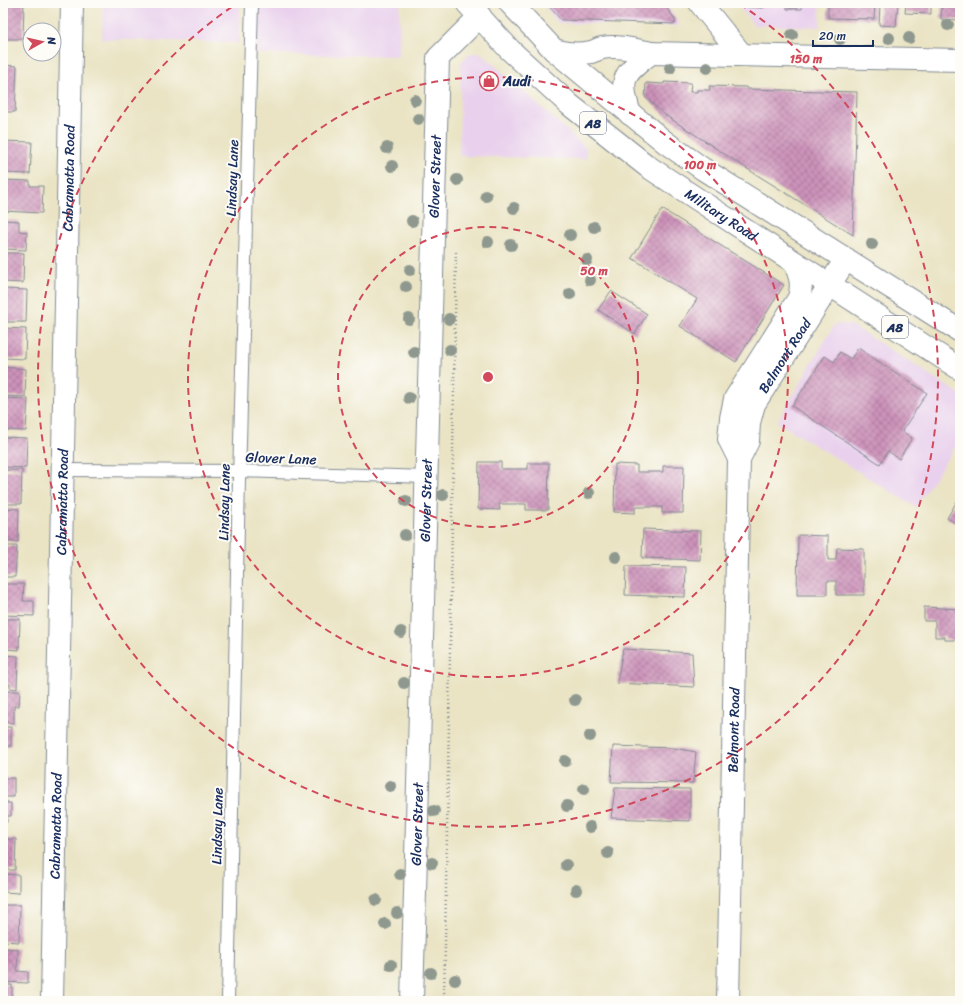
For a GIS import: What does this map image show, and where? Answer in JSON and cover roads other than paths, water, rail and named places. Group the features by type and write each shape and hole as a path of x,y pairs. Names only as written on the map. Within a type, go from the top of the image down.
{"main road":[{"name":"Cabramatta Road","path":"52,1001 72,3"},
{"name":"Military Road","path":"510,3 554,50 665,142 704,169 960,331"},
{"path":"700,3 742,55"},
{"name":"Military Road","path":"474,10 510,50 570,105 647,166 960,369"},
{"name":"Glover Street","path":"412,1001 438,58 474,10"},
{"path":"554,50 569,54 578,54 592,52 602,48 628,48 651,54 960,60"},
{"path":"630,114 624,95 624,81 630,71 651,54"},
{"name":"Belmont Road","path":"728,1001 739,459 748,441 749,423 754,404 846,259"},
{"name":"Belmont Road","path":"739,459 729,439 735,399 799,298 802,280 795,263"}],"lane":[{"name":"Lindsay Lane","path":"228,1001 239,472 252,3"},
{"name":"Glover Lane","path":"62,470 239,472 427,477"}],"place":[{"name":"Audi","path":"489,81"}]}
